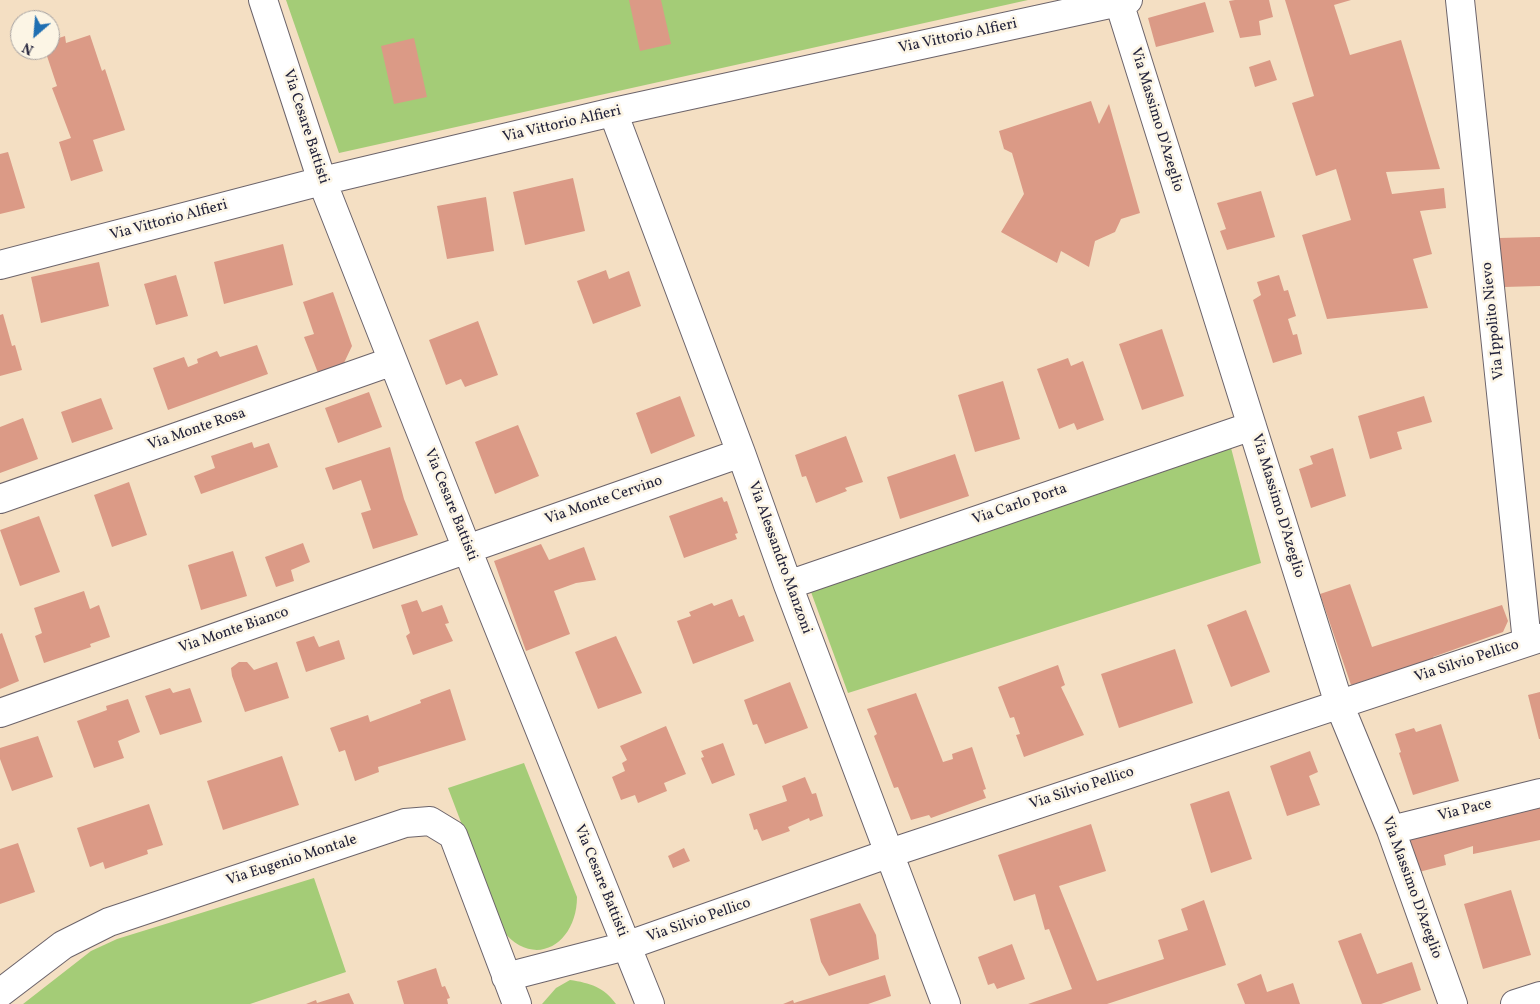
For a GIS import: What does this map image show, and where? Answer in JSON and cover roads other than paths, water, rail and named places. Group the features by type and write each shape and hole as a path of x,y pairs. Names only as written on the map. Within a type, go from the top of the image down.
{"street":[{"name":"Via Cesare Battisti","path":"262,0 322,182 650,1004"},
{"name":"Via Ippolito Nievo","path":"1460,0 1534,640"},
{"name":"Via Vittorio Alfieri","path":"0,265 322,182 613,112 1124,1"},
{"name":"Via Massimo D'Azeglio","path":"1124,1 1252,426 1340,704 1391,830 1453,1004"},
{"name":"Via Alessandro Manzoni","path":"613,112 946,1004"},
{"name":"Via Monte Rosa","path":"0,499 393,361"},
{"name":"Via Carlo Porta","path":"788,585 1252,426"},
{"name":"Via Monte Cervino","path":"467,549 741,453"},
{"name":"Via Monte Bianco","path":"0,713 467,549"},
{"name":"Via Silvio Pellico","path":"626,946 890,853 1534,640"},
{"name":"Via Pace","path":"1391,830 1540,793"},
{"name":"Via Eugenio Montale","path":"0,992 63,945 109,922 405,823 430,821 453,835 516,1004"},
{"path":"506,977 554,963 626,946"},
{"path":"1514,1004 1540,996"}]}
